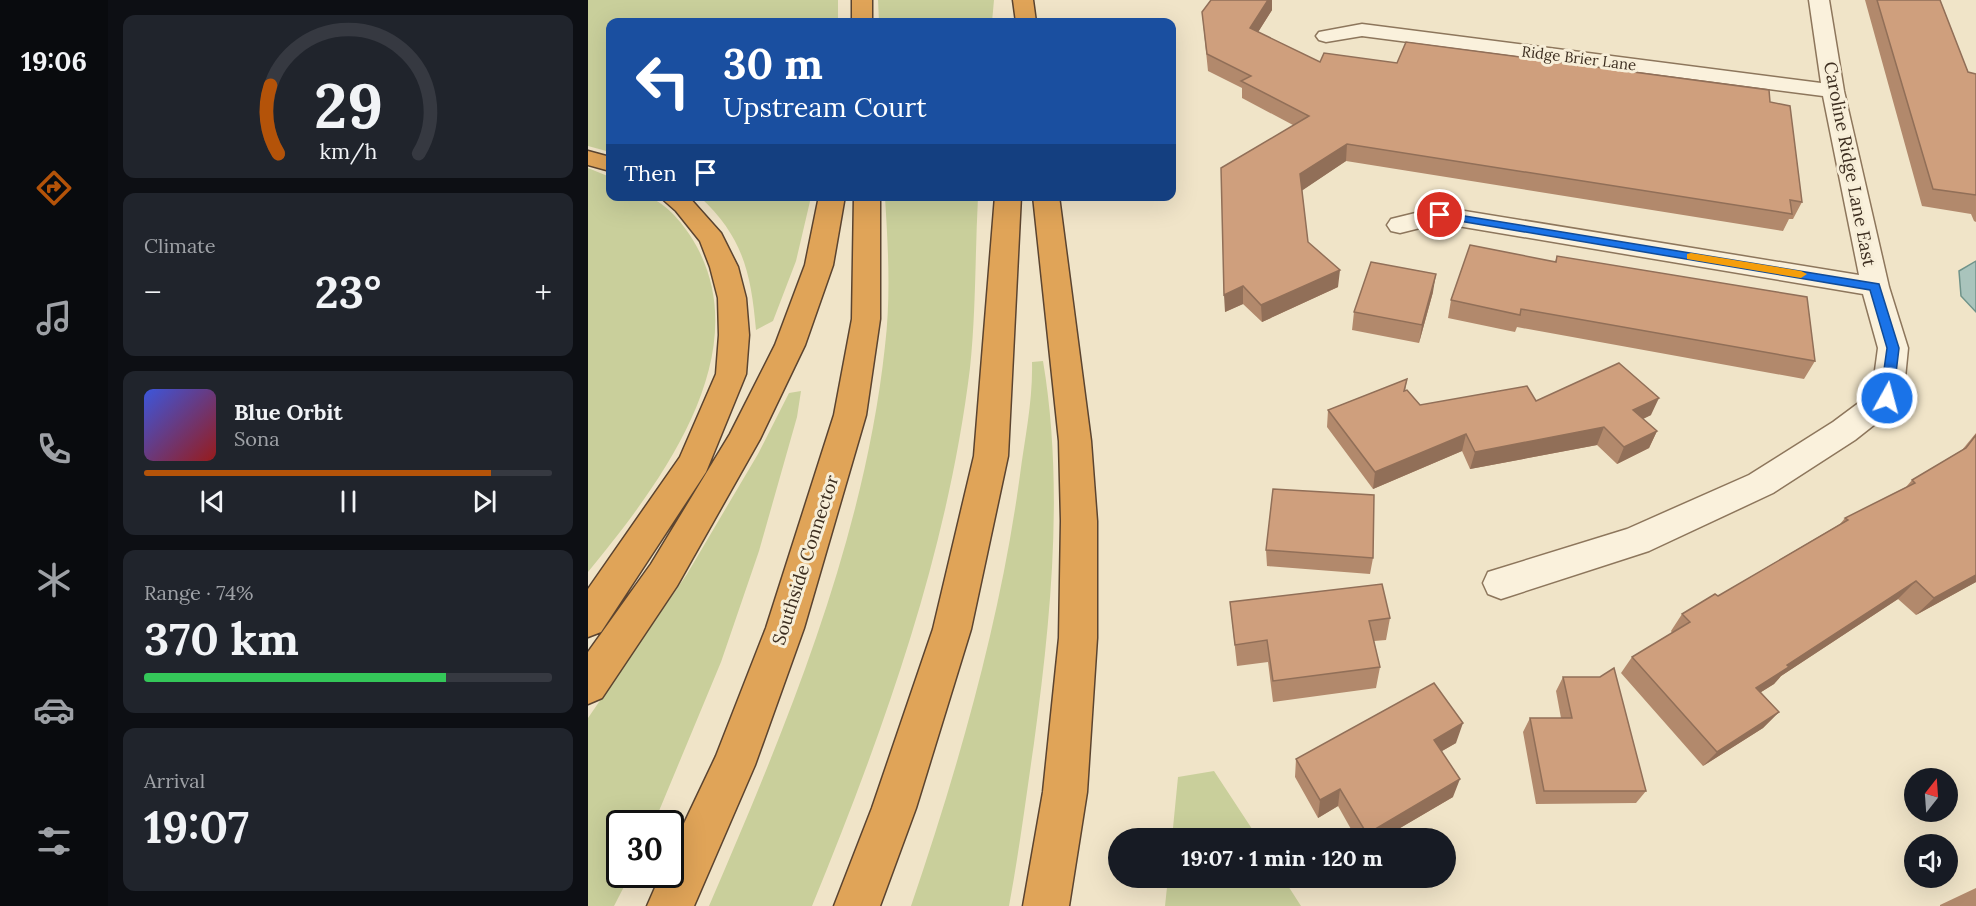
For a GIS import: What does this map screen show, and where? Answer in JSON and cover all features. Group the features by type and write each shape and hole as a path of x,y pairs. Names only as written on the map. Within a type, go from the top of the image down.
{"highway":[{"path":"862,0 862,18"},
{"path":"1017,18 1018,0"},
{"path":"1023,0 1025,18"},
{"path":"588,158 606,163"},
{"path":"588,620 694,463 731,374 734,335 732,298 724,267 712,239 677,201"},
{"path":"588,685 664,575 744,439 790,345 819,265 831,201"},
{"name":"Southside Connector","path":"670,906 734,765 785,628 850,415 866,319 867,201"},
{"path":"857,906 894,808 952,629 991,456 1008,201"},
{"path":"1046,906 1065,792 1078,638 1079,533 1075,441 1047,201"},
{"path":"588,608 625,568"}],"street":[{"name":"Caroline Ridge Lane East","path":"1501,583 1636,541 1761,484 1844,431 1887,398 1893,348 1875,287 1833,91 1819,0"},
{"name":"Ridge Brier Lane","path":"1326,36 1362,30 1833,91"},
{"path":"1400,225 1440,215 1875,287"}],"green space":[{"path":"588,0 838,0 838,18 606,18 606,151 588,146"},
{"path":"878,0 994,0 992,18 879,18"},
{"path":"588,168 606,175 606,201 656,201 684,226 697,247 712,290 715,333 707,377 691,420 668,462 642,502 588,572"},
{"path":"704,201 810,201 796,261 773,321 756,330 751,291 742,257 715,212"},
{"path":"885,201 978,201 970,368 960,438 929,575 887,709 812,906 709,906 793,702 840,562 875,419 887,327 888,271"},
{"path":"1043,361 1053,456 1053,552 1046,648 1009,906 911,906 976,693 1012,530 1028,418 1032,362"},
{"path":"801,391 797,417 759,551 721,662 659,810 606,810 606,888 623,888 614,906 588,906 588,718 687,574 758,454 789,393"},
{"path":"1214,771 1251,828 1173,828 1178,777"},
{"path":"1167,888 1289,888 1301,906 1165,906"}],"water":[{"path":"1976,261 1976,312 1961,296 1959,271"}],"building":[{"path":"1211,0 1268,0 1250,28 1320,62 1324,53 1397,63 1406,42 1769,90 1770,102 1790,106 1802,202 1790,200 1792,214 1347,144 1300,174 1308,242 1340,270 1261,305 1243,286 1224,295 1221,168 1309,116 1241,81 1251,76 1207,54 1202,12"},
{"path":"1877,0 1940,0 1968,72 1976,74 1976,195 1933,189"},
{"path":"1470,245 1556,262 1557,256 1807,297 1815,361 1521,309 1520,315 1451,300"},
{"path":"1371,262 1436,274 1422,325 1354,312"},
{"path":"1619,363 1659,398 1633,410 1657,431 1624,447 1604,427 1475,452 1466,434 1375,472 1328,410 1407,379 1404,391 1407,390 1420,405 1527,386 1536,401"},
{"path":"1976,435 1976,575 1934,598 1916,581 1787,665 1789,667 1756,688 1779,712 1717,752 1632,657 1690,622 1682,614 1715,594 1718,596 1848,520 1845,518 1915,483 1912,480 1966,448"},
{"path":"1273,489 1374,495 1373,558 1266,550"},
{"path":"1382,584 1390,618 1369,621 1380,667 1273,681 1267,640 1235,645 1230,602"},
{"path":"1614,668 1646,791 1544,791 1530,718 1572,718 1563,677 1600,677"},
{"path":"1434,683 1463,723 1434,740 1460,779 1377,828 1363,828 1340,789 1320,800 1296,759"}],"slow traffic":[{"path":"1691,256 1801,274"}],"route":[{"path":"1440,215 1875,287 1893,348 1887,398"}]}
